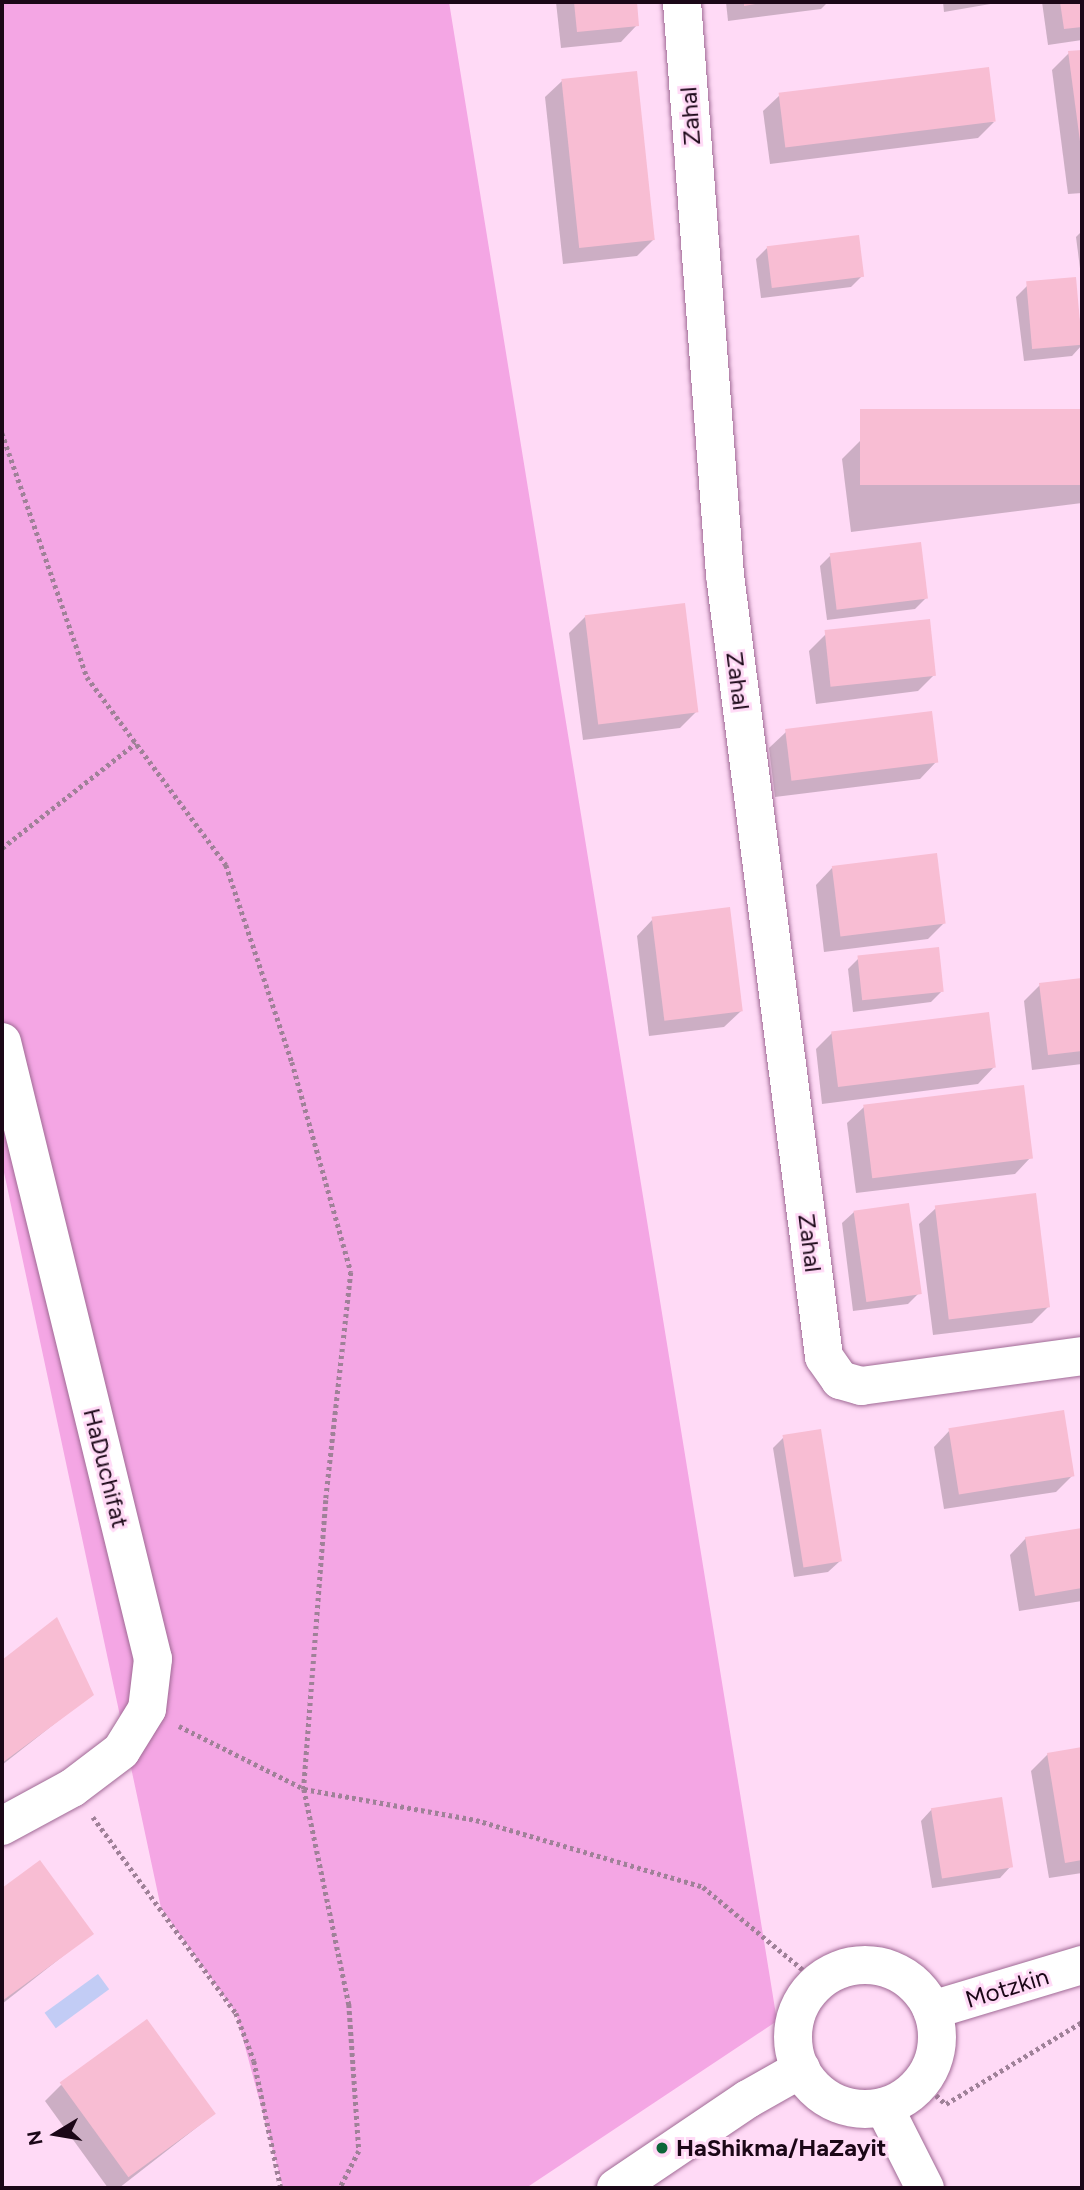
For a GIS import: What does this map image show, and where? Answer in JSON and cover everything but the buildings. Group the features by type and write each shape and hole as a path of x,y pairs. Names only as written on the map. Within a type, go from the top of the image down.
{"street":[{"name":"Zahal","path":"682,2 724,575 824,1357 840,1380 861,1385 1082,1356"},
{"name":"HaDuchifat","path":"2,1042 153,1658 147,1709 121,1751 72,1788 2,1826"},
{"path":"876,1965 900,1973 922,1992 932,2010 937,2035 931,2067 914,2091 884,2107 851,2108 825,2098 801,2069 794,2052 796,2015 818,1982 833,1971 876,1965"},
{"name":"Motzkin","path":"932,2010 1082,1965"},
{"path":"616,2188 748,2099 801,2069"},
{"path":"884,2107 925,2188"}],"path":[{"path":"2,433 87,677 226,865 292,1062 351,1272 326,1500 304,1789 349,2004 359,2151 340,2188"},
{"path":"2,848 136,743"},
{"path":"147,1709 304,1789 476,1820 703,1887 818,1982"},
{"path":"72,1788 236,2013 254,2061 281,2188"},
{"path":"921,2081 946,2104 1082,2022"}],"shaded area":[{"path":"2,2 449,2 777,2021 526,2188 283,2188 236,2013 161,1908 2,1163"}],"water":[{"path":"98,1974 109,1989 56,2028 45,2013"}],"place":[{"name":"HaShikma/HaZayit","path":"662,2148"}]}
